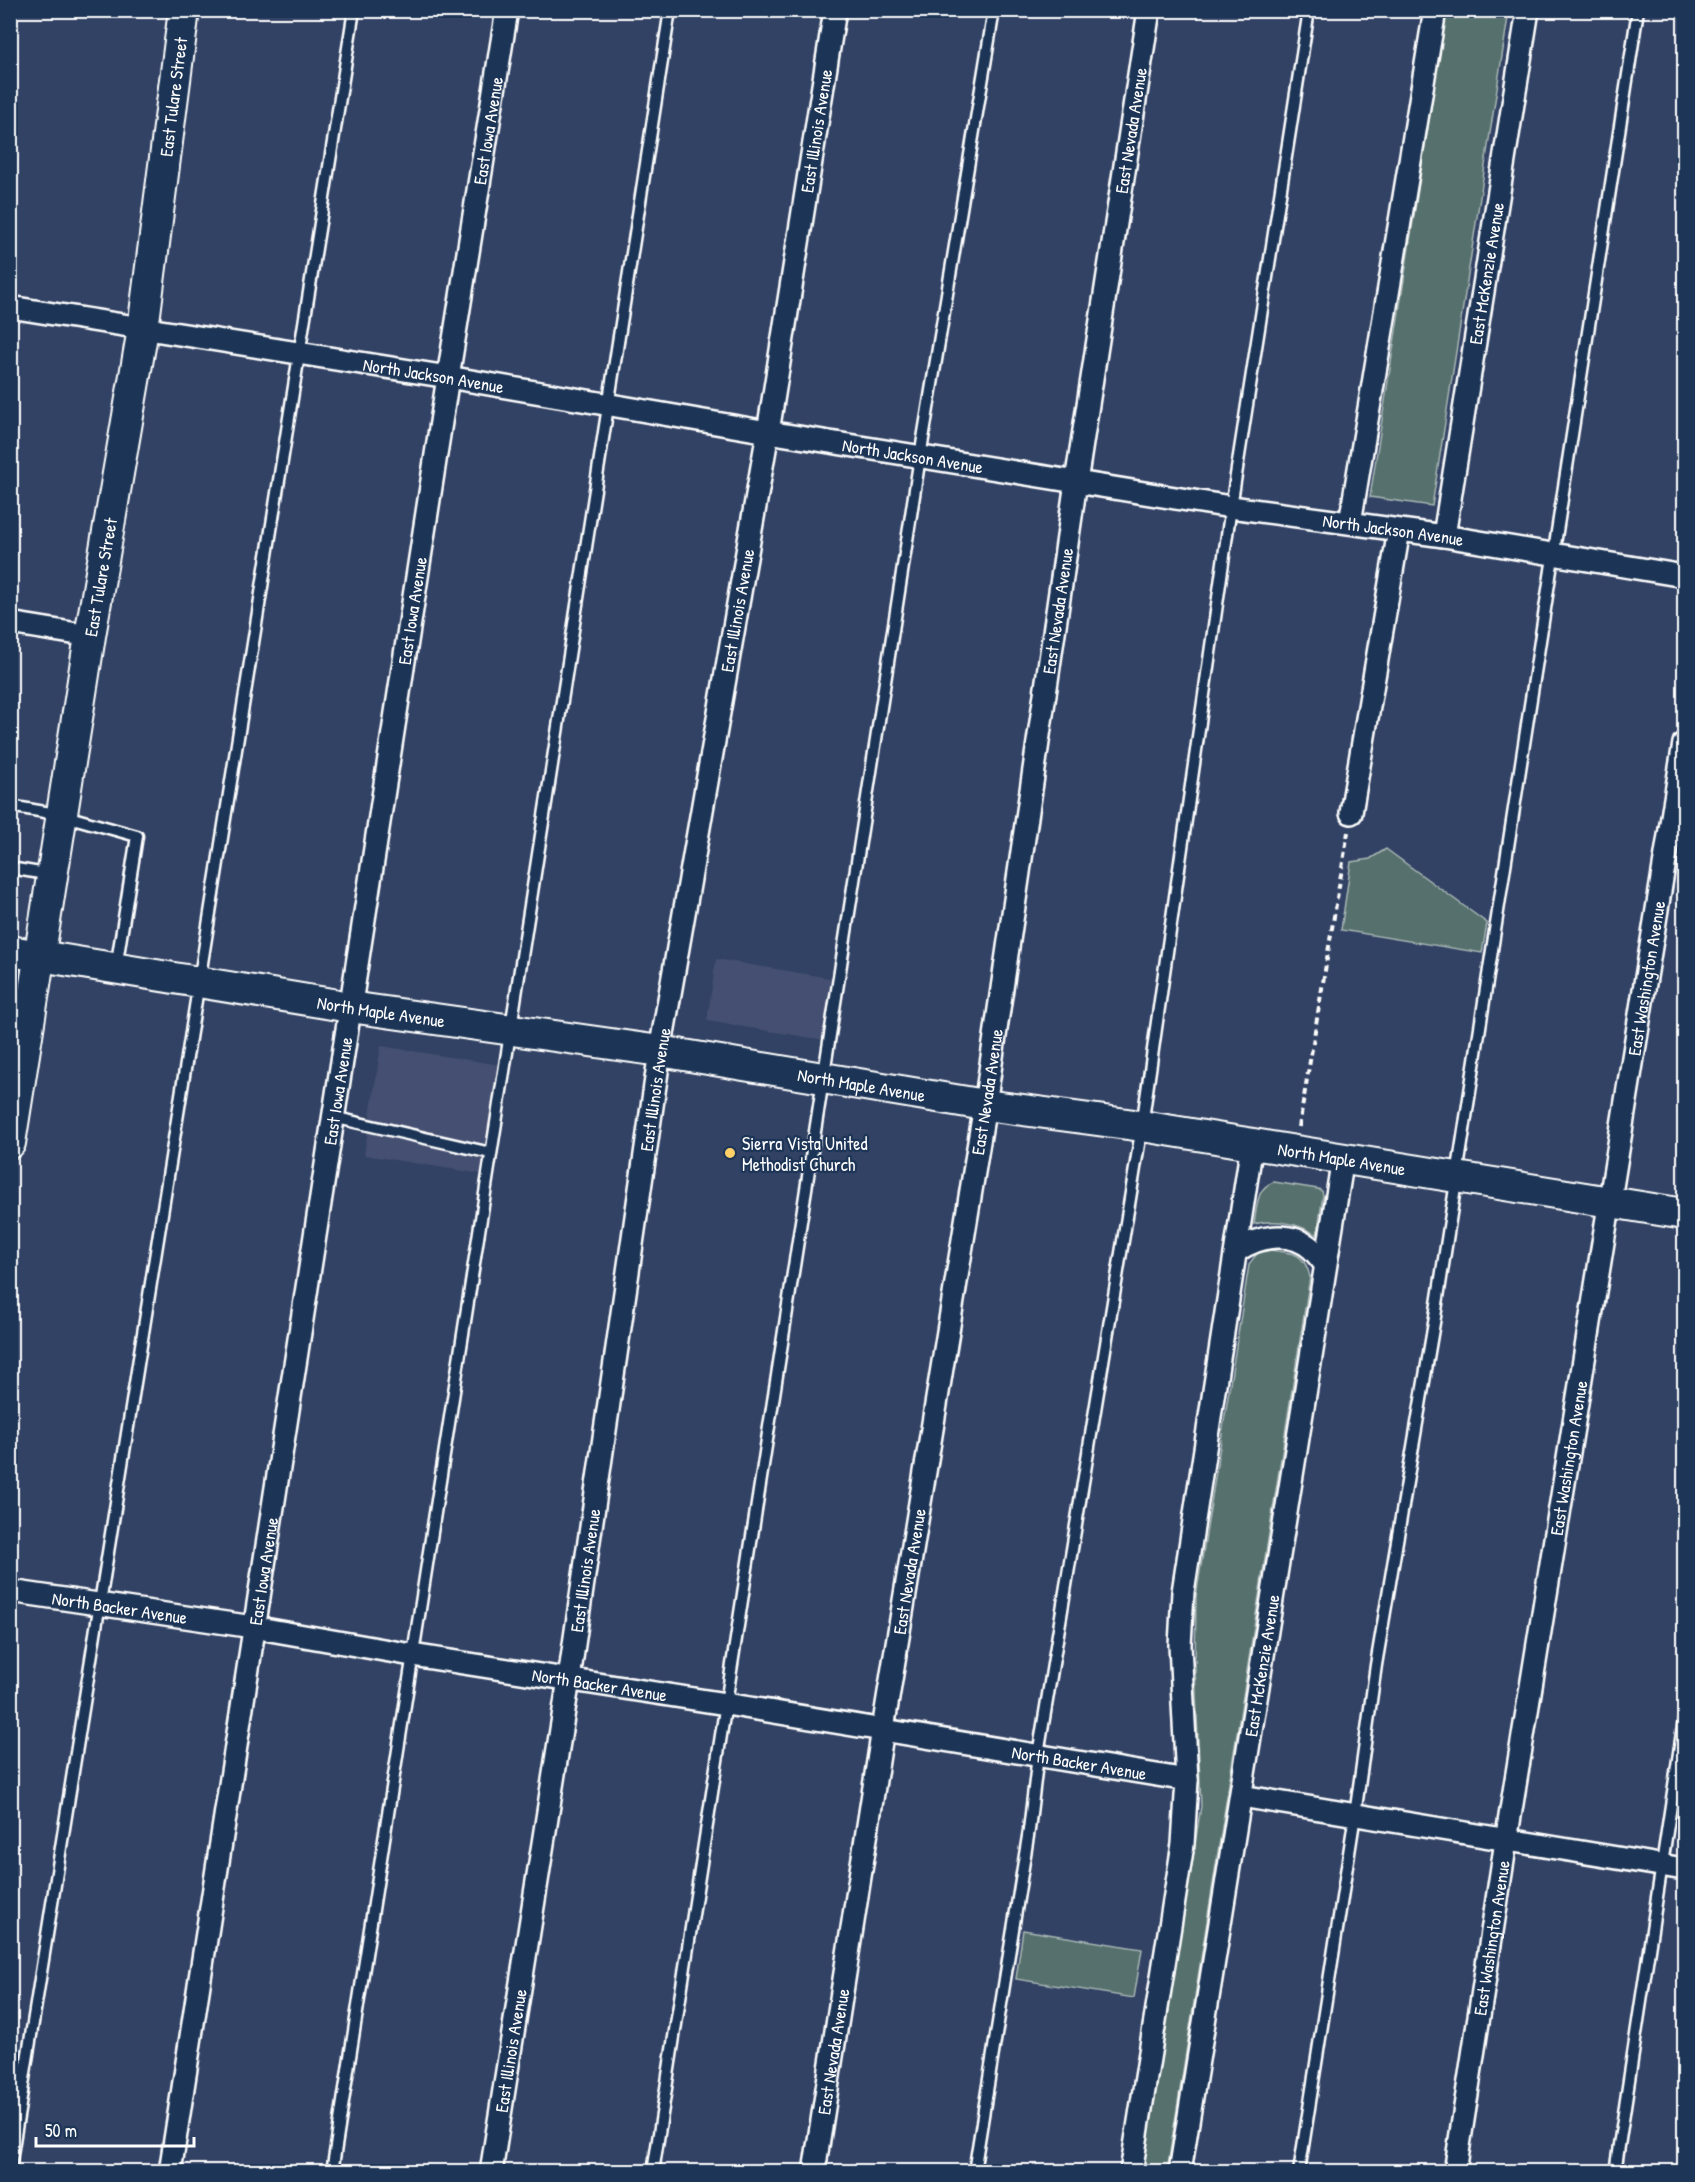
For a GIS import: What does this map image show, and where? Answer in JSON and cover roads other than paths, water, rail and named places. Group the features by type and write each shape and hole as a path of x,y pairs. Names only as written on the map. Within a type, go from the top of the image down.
{"main road":[{"name":"East Tulare Street","path":"10,1143 25,953 52,875 90,636 143,329 184,10"},
{"name":"North Maple Avenue","path":"25,953 350,1007 660,1051 985,1105 1142,1126 1684,1214"}],"street":[{"name":"East Iowa Avenue","path":"170,2172 253,1627 507,10"},
{"name":"East Illinois Avenue","path":"491,2172 569,1679 660,1051 768,432 835,10"},
{"name":"East Nevada Avenue","path":"814,2172 883,1730 985,1105 1076,482 1149,10"},
{"path":"1350,523 1435,10"},
{"name":"East McKenzie Avenue","path":"1444,536 1528,10"},
{"name":"North Jackson Avenue","path":"10,307 1231,507 1444,536 1684,576"},
{"path":"1351,813 1399,530"},
{"path":"10,623 90,636"},
{"name":"East Washington Avenue","path":"1455,2172 1506,1841 1684,743"},
{"path":"1131,2172 1183,1844 1187,1780 1180,1645 1183,1592 1252,1144"},
{"name":"East McKenzie Avenue","path":"1180,2172 1343,1158"},
{"path":"1237,1251 1251,1241 1270,1237 1297,1240 1312,1249 1325,1264"},
{"name":"North Backer Avenue","path":"10,1591 253,1627 412,1655 1187,1780"},
{"path":"1241,1796 1684,1869"}],"lane":[{"path":"10,2167 354,10"},
{"path":"332,2172 670,10"},
{"path":"653,2172 920,457 994,10"},
{"path":"974,2172 1029,1830 1038,1755 1142,1126 1231,507 1309,10"},
{"path":"1299,2172 1376,1665 1433,1328 1638,10"},
{"path":"10,806 62,815 137,836 116,968"},
{"path":"10,868 52,875"},
{"path":"333,1117 491,1153"},
{"path":"1615,2172 1684,1720"}],"place":[{"name":"Sierra Vista United Methodist Church","path":"730,1153"}]}
